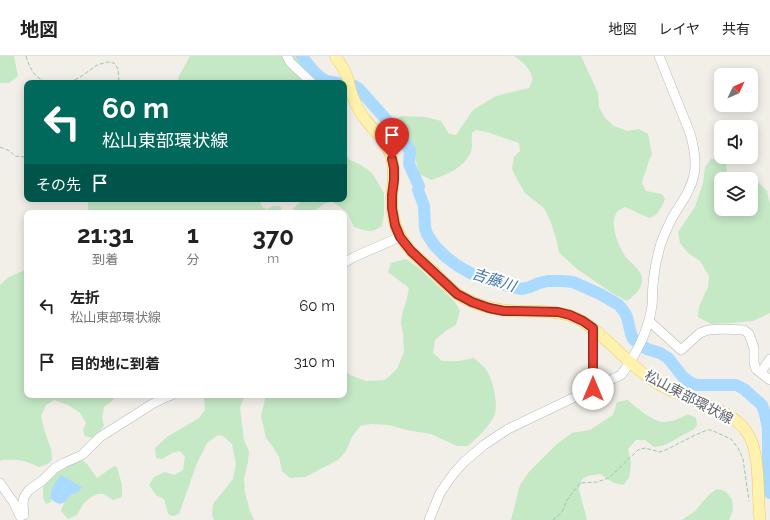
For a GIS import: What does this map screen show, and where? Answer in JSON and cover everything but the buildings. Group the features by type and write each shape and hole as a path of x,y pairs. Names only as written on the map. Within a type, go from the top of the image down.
{"main road":[{"name":"松山東部環状線","path":"335,56 342,66 346,80"},
{"name":"松山東部環状線","path":"349,89 360,112 386,144 392,159 394,168 392,208 395,225 400,237 411,251 457,294 472,302 504,311 558,312 570,315 593,328 630,363 660,385 728,414 738,422 748,434 754,448 757,464 758,506 760,520"}],"street":[{"path":"287,56 290,62 309,80"},
{"path":"429,520 440,493 464,462 484,445 508,428 621,375 630,363 644,335 652,306 653,284 661,244 672,219 692,183 696,165 692,139 659,56"},
{"path":"347,261 400,237"},
{"path":"649,321 681,350 700,333 708,330 744,330 749,334 754,348 754,363 756,369 770,380"},
{"path":"593,328 593,389"},
{"path":"761,372 770,359"},
{"path":"0,483 14,503 20,516 24,515 24,497 29,490 43,480 55,468 82,455 100,437 135,414 164,398"}],"path":[{"path":"26,56 35,75 40,80"},
{"path":"74,80 79,78 97,65 107,62 114,63 118,69 119,80"},
{"path":"0,148 10,151 15,156 24,157"},
{"path":"553,520 562,512 567,500 580,483 597,482 610,478 638,450 644,448 660,452 707,430 726,436 731,439 738,448 743,459 749,501 758,506"}],"green space":[{"path":"0,56 14,56 18,76 9,83 0,83"},
{"path":"190,56 302,56 320,80 178,80 179,76"},
{"path":"514,56 581,56 598,93 599,107 605,118 614,126 627,131 639,129 648,134 652,154 642,183 646,191 662,194 665,199 656,215 649,218 625,207 617,212 615,217 615,234 620,246 625,256 639,270 642,277 639,290 627,301 612,293 577,269 559,252 550,220 544,208 525,193 512,169 514,157 520,151 519,143 487,132 476,130 472,133 472,147 468,158 454,170 431,180 420,174 415,153 395,120 401,116 426,117 441,121 449,134 456,135 473,110 496,96 529,88 532,82 532,75 526,66"},
{"path":"347,156 350,160 361,165 372,173 384,193 384,214 382,226 371,231 365,231 354,227 347,210 344,210 333,202 347,202"},
{"path":"714,158 714,164 726,164 727,172 714,172 714,216 758,216 758,182 767,191 770,205 770,313 753,321 711,324 698,317 699,307 708,288 709,276 700,261 688,253 680,243 678,232 695,207 703,183 705,167 711,159"},
{"path":"88,202 260,202 262,207 267,209 273,206 280,206 282,210 88,210"},
{"path":"300,202 333,202 325,203 316,210 292,210"},
{"path":"406,259 419,268 455,302 460,311 456,325 435,340 433,353 442,361 459,361 474,358 484,367 489,375 495,393 496,406 494,416 490,424 468,446 457,446 431,434 389,425 371,424 360,426 352,437 346,451 338,460 305,477 290,478 282,471 279,457 266,438 261,416 265,398 347,398 347,372 350,375 366,381 385,380 397,369 404,352 401,323 409,288 388,272 391,263"},
{"path":"24,270 24,398 114,398 104,407 102,418 104,426 92,438 85,436 83,430 86,423 80,413 68,405 54,400 46,405 41,416 51,449 52,460 48,464 39,467 25,461 1,460 0,462 0,285 7,278"},
{"path":"244,398 240,408 244,440 249,451 244,478 245,493 254,520 214,520 212,515 213,504 233,479 236,464 232,444 223,436 218,435 207,443 197,463 179,514 172,516 168,514 164,499 156,495 149,485 154,477 165,472 174,475 183,470 185,457 180,451 172,453 162,459 156,458 155,448 167,437 199,418 205,410 204,399"},
{"path":"628,400 655,420 663,422 673,421 688,414 696,418 697,425 694,429 665,445 654,447 645,440 636,440 628,449 631,463 629,478 623,485 614,483 600,474 588,476 582,479 579,490 587,520 511,520 520,485 529,472 557,444 572,433 590,430 613,415 617,402"},
{"path":"81,459 87,464 97,478 114,466 117,467 122,485 122,497 113,500 104,494 98,494 91,497 84,503 77,515 68,519 61,511 66,500 75,494 50,492 51,502 46,504 43,498 43,488 56,470"},
{"path":"717,489 725,491 732,499 733,510 729,520 682,520 696,510 708,496"}],"water":[{"path":"61,475 82,487 65,502 59,504 50,498 50,494"}],"waterway":[{"name":"吉藤川","path":"302,56 315,73 325,80"},
{"name":"吉藤川","path":"347,85 359,89 400,135 410,151 409,164 419,186 418,190 424,206 425,228 427,234 434,245 446,257 474,275 512,287 522,289 548,281 562,281 573,282 600,294 619,305 625,313 633,339 647,349 660,353 668,358 683,377 691,383 697,385 736,385 744,389 762,405 768,428 770,493"}],"route":[{"path":"392,159 394,180 392,208 395,225 400,237 411,251 457,294 472,302 504,311 558,312 570,315 593,328 593,389"}]}
